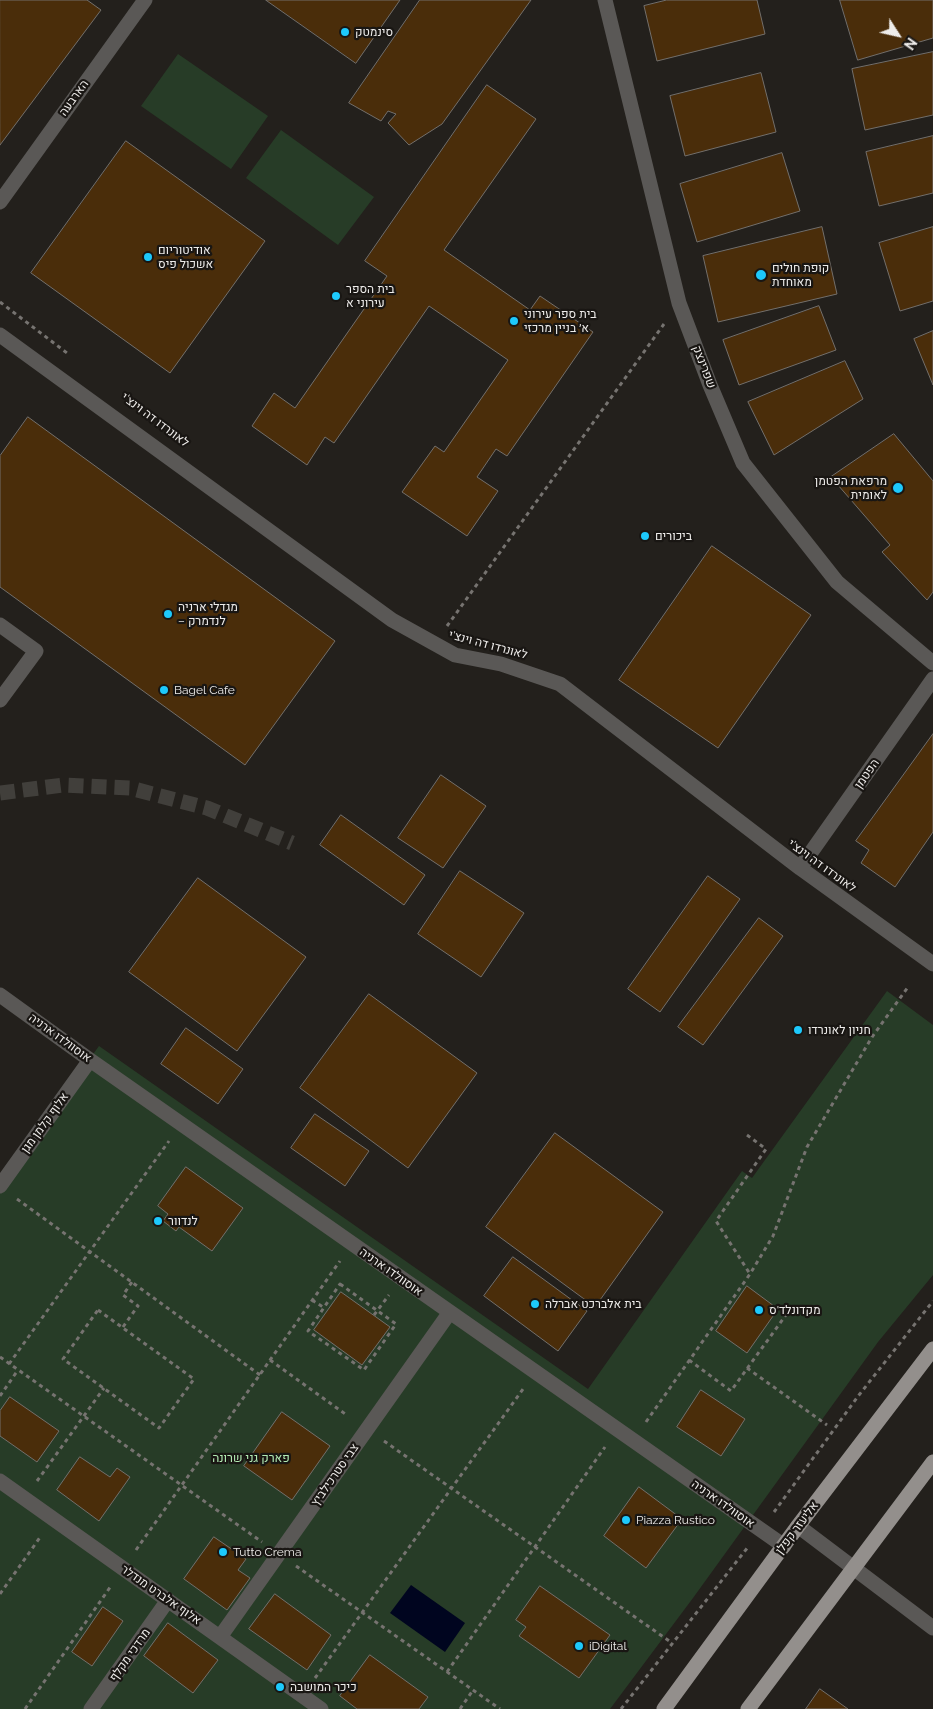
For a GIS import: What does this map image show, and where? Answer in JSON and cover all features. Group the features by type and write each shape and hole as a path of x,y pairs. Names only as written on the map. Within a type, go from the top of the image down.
{"main road":[{"name":"אליעזר קפלן","path":"664,1709 798,1526 933,1349"},
{"path":"748,1709 933,1462"}],"street":[{"name":"שפרינצק","path":"605,0 678,303 710,386 743,463 837,582 933,663"},
{"name":"הארבעה","path":"1,199 142,4"},
{"name":"לאונרדו דה וינצ'י","path":"0,335 392,620 455,655 501,664 560,684 800,868 933,964"},
{"path":"0,625 36,651 0,700"},
{"name":"הפטמן","path":"800,868 933,680"},
{"name":"אוסוולדו ארניה","path":"0,995 351,1244 784,1546"},
{"name":"אלוף קלמן מגן","path":"0,1186 90,1060"},
{"name":"צבי סטרכילביץ","path":"220,1637 450,1312"},
{"name":"אלוף אלברט מנדלר","path":"0,1481 321,1709"},
{"path":"798,1526 933,1628"},
{"name":"מרדכי מקלף","path":"91,1709 168,1600"}],"path":[{"path":"0,302 71,356"},
{"path":"434,644 678,303"},
{"path":"633,1441 750,1274 773,1236 807,1147 872,1037 908,987"},
{"path":"9,1364 181,1124"},
{"path":"747,1136 766,1149 716,1222 750,1274"},
{"path":"15,1198 260,1375"},
{"path":"25,1709 351,1244"},
{"path":"122,1327 138,1306 123,1295 132,1282"},
{"path":"340,1284 396,1324 364,1370 308,1331 323,1308 340,1284"},
{"path":"312,1300 323,1308"},
{"path":"621,1709 761,1531 859,1395 933,1301"},
{"path":"98,1310 122,1327 194,1379 159,1428 63,1359 98,1310"},
{"path":"689,1360 731,1391 788,1312"},
{"path":"0,1357 500,1709"},
{"path":"270,1360 672,1643"},
{"path":"747,1368 826,1425"},
{"path":"0,1396 18,1370"},
{"path":"302,1696 535,1373"},
{"path":"25,1499 104,1388"},
{"path":"447,1672 617,1430"},
{"path":"0,1594 53,1519"},
{"path":"460,1709 473,1690"}],"green space":[{"path":"178,54 268,116 231,169 141,106"},
{"path":"281,130 374,197 338,245 246,178"},
{"name":"פארק גני שרונה","path":"887,991 933,1025 933,1275 878,1342 693,1598 610,1709 0,1709 0,1182 99,1046 588,1389 742,1171 752,1178"}],"water":[{"path":"411,1585 465,1623 445,1652 390,1613"}],"building":[{"path":"0,0 87,0 101,10 0,145"},
{"name":"סינמטק","path":"266,0 400,0 356,63"},
{"path":"420,0 531,0 442,124 409,145 388,123 396,114 388,111 381,121 349,103"},
{"path":"667,0 757,0 765,34 657,61 644,6"},
{"path":"840,0 933,0 933,38 858,60"},
{"path":"933,52 933,115 865,130 852,69"},
{"path":"761,73 776,132 685,156 670,96"},
{"name":"בית ספר עירוני א׳ בניין מרכזי","path":"487,85 536,119 444,250 530,310 540,296 593,332 507,456 496,449 477,477 498,491 467,536 402,492 435,446 444,452 508,360 429,306 334,443 325,437 307,465 252,426 274,393 295,408 387,276 365,261"},
{"path":"933,136 933,193 879,206 866,152"},
{"name":"אודיטוריום אשכול פיס","path":"126,141 265,241 170,373 31,273"},
{"path":"782,153 800,211 697,242 680,184"},
{"path":"822,227 837,294 718,322 703,256"},
{"path":"933,227 933,301 900,311 879,243"},
{"path":"819,306 836,350 739,385 723,340"},
{"path":"933,331 933,385 914,339"},
{"path":"845,361 863,399 774,455 748,402"},
{"name":"מגדלי ארניה – לנדמרק","path":"28,417 335,641 245,765 0,587 0,456"},
{"path":"894,434 933,481 933,592 927,600 882,552 890,545 831,477"},
{"path":"712,546 811,615 718,748 619,680"},
{"path":"933,734 933,832 895,887 861,863 869,850 856,841"},
{"path":"441,775 486,806 443,868 398,838"},
{"path":"341,815 425,875 404,905 320,845"},
{"path":"460,871 524,913 481,977 418,934"},
{"path":"708,876 740,899 660,1012 628,989"},
{"path":"198,878 306,957 237,1051 129,972"},
{"path":"759,918 783,936 703,1045 678,1027"},
{"path":"369,994 477,1073 408,1168 300,1088"},
{"path":"186,1028 243,1069 218,1104 161,1064"},
{"path":"315,1114 369,1151 345,1186 291,1148"},
{"path":"555,1133 663,1212 595,1307 486,1227"},
{"path":"186,1167 243,1208 212,1251 179,1227 176,1231 163,1221 168,1214 158,1206"},
{"name":"בית אלברכט אברלה","path":"513,1257 587,1311 558,1351 484,1296"},
{"path":"747,1286 778,1309 747,1353 716,1331"},
{"path":"341,1292 390,1327 362,1365 314,1330"},
{"path":"701,1390 745,1419 721,1456 677,1427"},
{"path":"10,1397 59,1431 37,1462 0,1436 0,1411"},
{"path":"282,1412 330,1446 292,1500 244,1466"},
{"path":"80,1457 110,1477 117,1468 130,1477 99,1521 57,1490"},
{"path":"639,1487 682,1519 646,1568 604,1536"},
{"path":"214,1537 246,1559 238,1570 250,1578 227,1610 184,1579"},
{"path":"540,1586 610,1635 579,1678 519,1636 526,1627 516,1620"},
{"path":"275,1594 331,1635 307,1670 249,1629"},
{"path":"103,1607 123,1621 92,1666 72,1652"},
{"path":"168,1623 218,1660 193,1693 144,1656"},
{"path":"370,1655 428,1697 419,1709 357,1709 340,1696"},
{"path":"820,1689 848,1709 806,1709"}],"tunnel":[{"path":"0,793 63,785 130,788 207,808 292,843"}],"place":[{"name":"סינמטק","path":"345,32"},
{"name":"אודיטוריום אשכול פיס","path":"148,257"},
{"name":"קופת חולים מאוחדת","path":"761,275"},
{"name":"בית הספר עירוני א","path":"336,296"},
{"name":"בית ספר עירוני א׳ בניין מרכזי","path":"514,321"},
{"name":"מרפאת הפטמן לאומית","path":"898,488"},
{"name":"ביכורים","path":"645,536"},
{"name":"מגדלי ארניה – לנדמרק","path":"168,614"},
{"name":"Bagel Cafe","path":"164,690"},
{"name":"חניון לאונרדו","path":"798,1030"},
{"name":"לנדוור","path":"158,1221"},
{"name":"בית אלברכט אברלה","path":"535,1304"},
{"name":"מקדונלד'ס","path":"759,1310"},
{"name":"Piazza Rustico","path":"626,1520"},
{"name":"Tutto Crema","path":"223,1552"},
{"name":"iDigital","path":"579,1646"},
{"name":"כיכר המושבה","path":"280,1687"}]}
